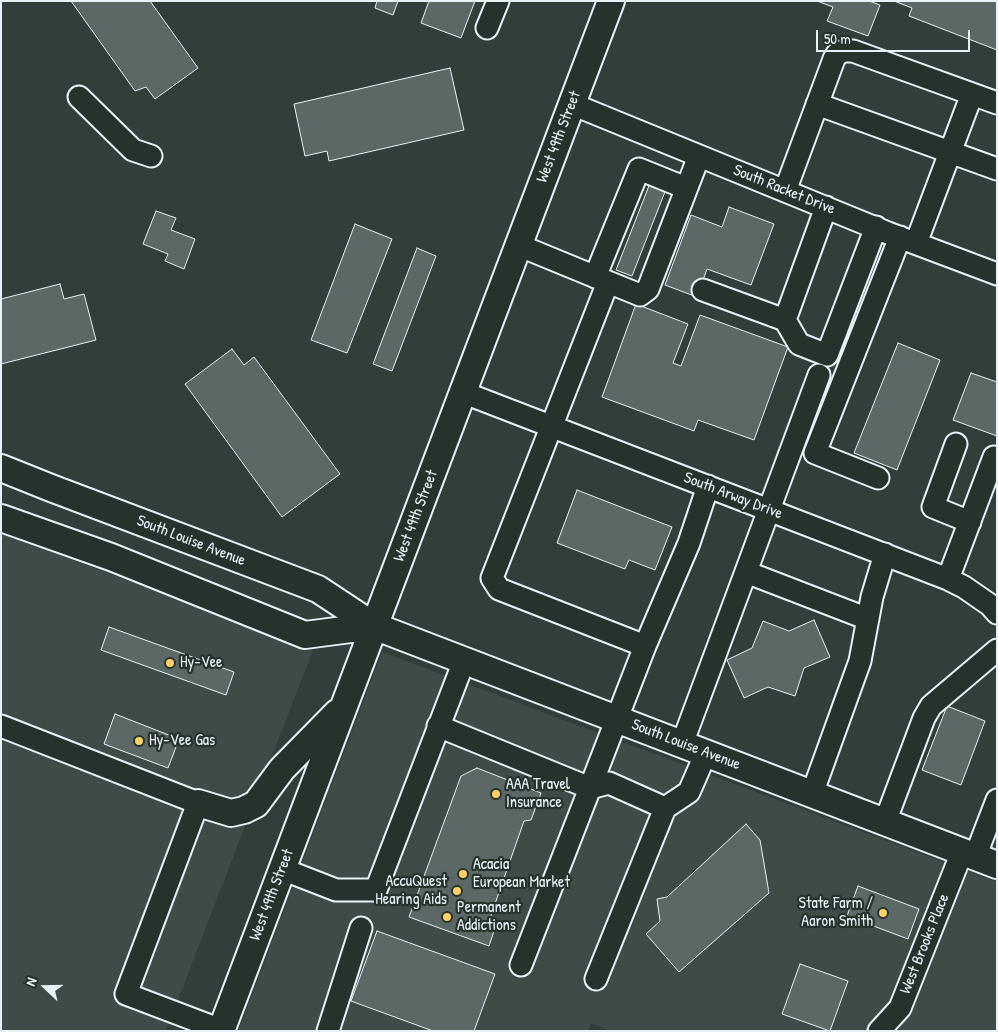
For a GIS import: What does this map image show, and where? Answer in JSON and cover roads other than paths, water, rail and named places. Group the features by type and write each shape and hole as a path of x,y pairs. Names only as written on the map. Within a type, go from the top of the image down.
{"main road":[{"name":"West 49th Street","path":"221,1031 610,1"},
{"name":"South Louise Avenue","path":"1,468 318,589 374,626 978,858"},
{"name":"South Louise Avenue","path":"1,518 111,557 305,635 374,626"},
{"path":"198,803 231,813 244,810 256,804 282,769 344,705"}],"street":[{"path":"487,28 498,1"},
{"path":"785,191 834,59 837,54 844,51 852,51 997,103"},
{"path":"815,453 908,240 951,153 972,94"},
{"path":"79,97 134,150 151,156"},
{"name":"South Racket Drive","path":"572,104 785,191 997,274"},
{"path":"817,104 997,169"},
{"path":"518,246 640,295 648,289 699,156"},
{"path":"645,646 498,589 492,578 552,426 639,169 686,188"},
{"path":"784,320 826,207"},
{"path":"703,290 784,320 799,344 827,355 876,227"},
{"path":"682,744 819,375"},
{"name":"South Arway Drive","path":"462,392 948,578 997,613"},
{"path":"794,443 878,478"},
{"path":"956,444 933,507 970,522"},
{"path":"948,578 994,457"},
{"path":"522,964 616,718 689,543 708,486"},
{"path":"812,794 860,661 872,597 885,554"},
{"path":"746,572 868,619"},
{"path":"885,822 924,718 932,706 997,650"},
{"path":"282,869 336,890 376,890 464,661"},
{"path":"1,726 198,803 126,994 221,1031"},
{"path":"438,726 590,788 609,783 665,808"},
{"path":"596,978 665,808 689,792 706,753"},
{"name":"West Brooks Place","path":"879,1031 900,1008 978,858 997,800"},
{"path":"328,1031 361,928"}],"place":[{"name":"Hy-Vee","path":"170,663"},
{"name":"Hy-Vee Gas","path":"139,741"},
{"name":"AAA Travel Insurance","path":"496,794"},
{"name":"Acacia European Market","path":"463,874"},
{"name":"AccuQuest Hearing Aids","path":"457,891"},
{"name":"State Farm / Aaron Smith","path":"883,913"},
{"name":"Permanent Addictions","path":"447,917"}]}
